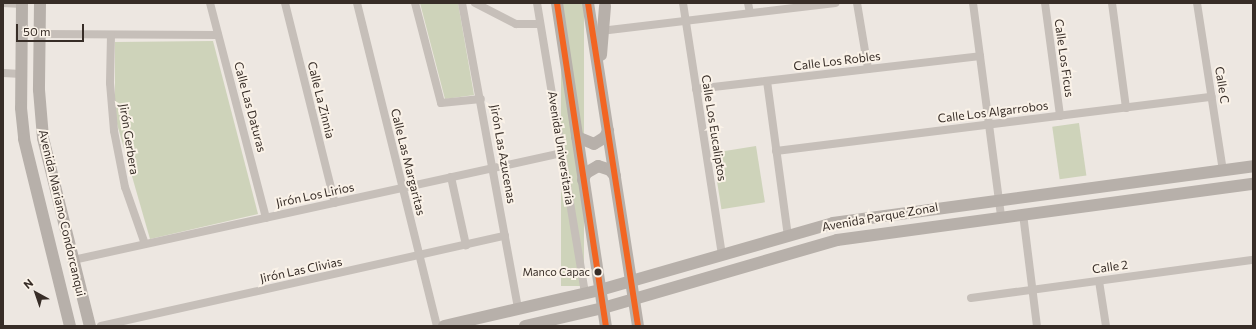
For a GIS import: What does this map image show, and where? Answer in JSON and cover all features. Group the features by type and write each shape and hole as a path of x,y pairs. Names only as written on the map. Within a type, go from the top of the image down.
{"main road":[{"name":"Avenida Mariano Condorcanqui","path":"22,3 22,122 27,156 70,326"},
{"name":"Avenida Mariano Condorcanqui","path":"40,3 39,34 41,120 47,157 90,326"},
{"name":"Avenida Universitaria","path":"556,3 606,326"},
{"path":"588,3 638,326"},
{"path":"600,76 605,6"},
{"path":"22,122 41,120"},
{"path":"577,137 588,144 594,144 605,137 608,131"},
{"path":"584,180 586,173 598,166 610,170 615,176"},
{"name":"Avenida Parque Zonal","path":"444,326 585,294 833,223 998,199 1253,166"},
{"name":"Avenida Parque Zonal","path":"525,326 603,308 837,240 1253,184"}],"street":[{"path":"3,3 22,3"},
{"name":"Calle Las Daturas","path":"210,3 266,218"},
{"name":"Calle La Zinnia","path":"285,3 335,203"},
{"name":"Calle Las Margaritas","path":"356,3 437,326"},
{"path":"415,3 440,100 445,104 481,99"},
{"name":"Jirón Las Azucenas","path":"462,3 481,99 518,309"},
{"path":"474,3 516,24 540,24"},
{"name":"Avenida Universitaria","path":"537,3 585,294"},
{"name":"Calle Los Eucaliptos","path":"683,3 722,256"},
{"path":"748,3 750,13"},
{"path":"609,30 835,3"},
{"path":"857,3 868,69"},
{"path":"973,3 1001,217"},
{"name":"Calle Los Ficus","path":"1045,3 1060,116"},
{"path":"1112,3 1126,108"},
{"name":"Calle C","path":"1197,3 1223,170"},
{"path":"39,34 218,35"},
{"name":"Jirón Gerbera","path":"111,35 110,83 114,131 125,186 145,244"},
{"name":"Calle Los Robles","path":"696,90 980,56"},
{"path":"3,74 21,74"},
{"path":"767,81 788,236"},
{"name":"Calle Los Algarrobos","path":"776,151 1212,97"},
{"name":"Jirón Los Lirios","path":"73,260 562,153"},
{"path":"451,177 466,245"},
{"path":"1023,214 1037,326"},
{"name":"Jirón Las Clivias","path":"101,326 505,236"},
{"name":"Calle 2","path":"971,298 1253,260"},
{"path":"1099,281 1106,326"}],"green space":[{"path":"420,3 458,3 474,95 445,99"},
{"path":"561,3 584,3 584,286 561,286"},
{"path":"213,41 258,214 150,239 115,117 115,42"},
{"path":"1079,123 1086,175 1060,179 1052,127"},
{"path":"756,146 765,202 721,209 713,153"}],"transit line":[{"path":"557,3 606,326"},
{"path":"588,3 638,326"}],"place":[{"name":"Manco Capac","path":"598,272"}]}
